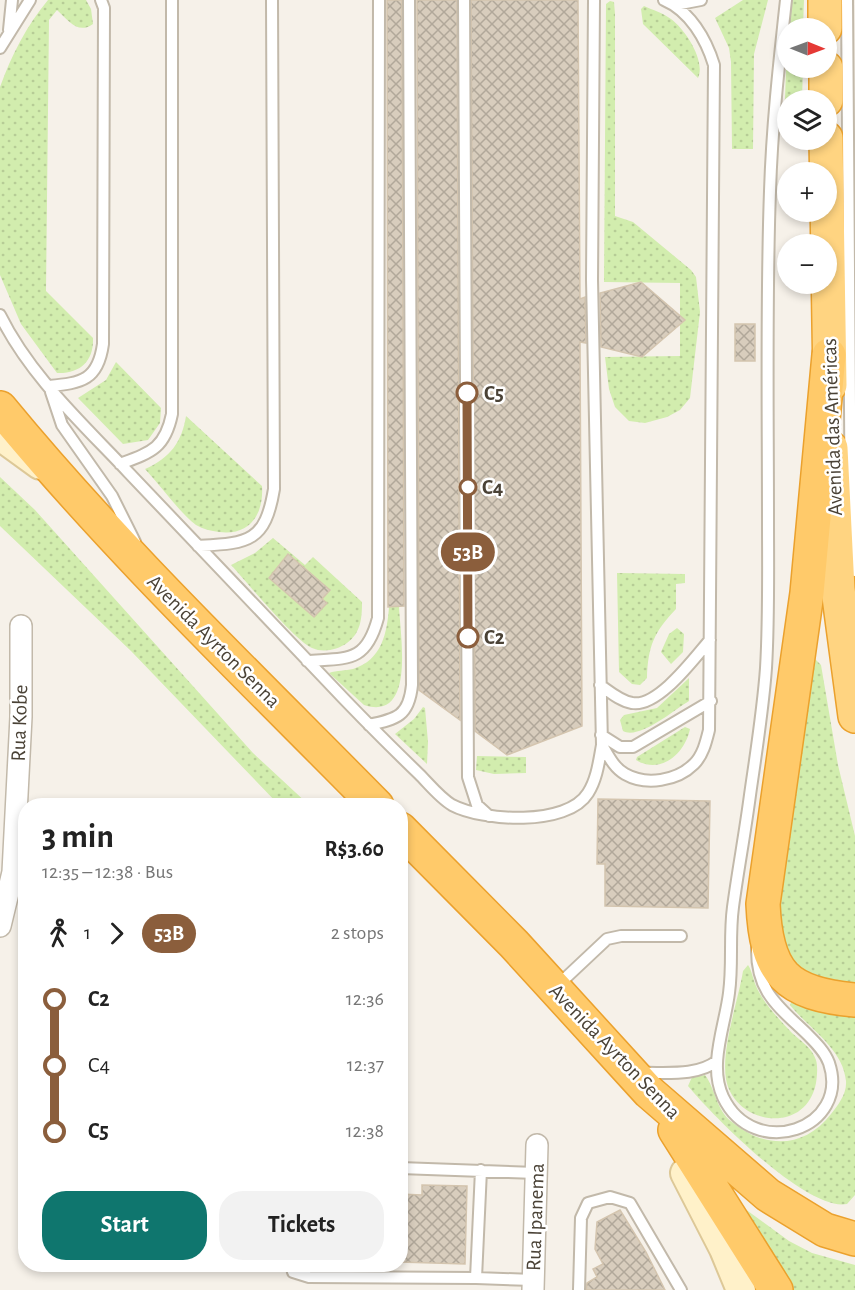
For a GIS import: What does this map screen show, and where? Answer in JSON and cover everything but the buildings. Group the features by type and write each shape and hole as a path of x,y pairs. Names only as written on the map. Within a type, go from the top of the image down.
{"highway":[{"path":"825,0 825,18"},
{"name":"Avenida das Américas","path":"826,150 829,355 838,589 855,716"},
{"path":"829,355 807,592 763,904 767,946 776,967 790,982 829,998 855,1000"},
{"name":"Avenida Ayrton Senna","path":"0,408 54,473 157,583 369,798"},
{"name":"Avenida Ayrton Senna","path":"408,837 554,988 640,1082 768,1195 825,1230 855,1239"},
{"path":"640,1082 776,1290"}],"main road":[{"name":"Avenida Ayrton Senna","path":"0,436 54,473"},
{"path":"640,1082 711,1222 741,1290"}],"street":[{"name":"Rua Kobe","path":"0,926 13,872 21,717 21,626"},
{"name":"Rua Ipanema","path":"533,1285 537,1145"}],"lane":[{"path":"9,30 12,0"},
{"path":"0,48 9,30 30,0"},
{"path":"49,386 84,380 95,371 101,358 103,344 104,8 101,0"},
{"path":"120,464 159,447 168,433 172,414 172,0"},
{"path":"198,546 238,542 262,529 270,514 274,489 272,0"},
{"path":"307,661 358,654 372,641 378,618 379,0"},
{"path":"369,726 394,720 402,714 411,700 412,685 409,0"},
{"path":"464,0 468,777 477,805 489,816"},
{"path":"0,315 11,339 49,386 120,464 369,726 450,804 467,812 525,818 555,814 574,806 588,794 596,774 602,740 592,280 594,0"},
{"path":"602,740 623,773 640,780 661,780 680,774 695,763 705,748 709,730 714,65 700,32 675,5 664,0"},
{"path":"675,5 701,0"},
{"path":"763,904 756,966 763,987 774,1003 817,1044 829,1063 831,1081 827,1100 818,1116 801,1128 785,1133 755,1130 743,1124 725,1102 720,1089 717,1061 729,991 733,908 766,667 770,192 775,97 786,0"},
{"path":"847,0 851,542 855,571"},
{"path":"49,386 62,425 112,496 157,583"},
{"path":"600,685 619,699 634,704 652,699 672,683 711,640"},
{"path":"602,740 620,747 633,747 711,700"},
{"path":"554,988 607,939 617,936 681,936"},
{"path":"640,1082 710,1066 717,1061"},
{"path":"408,1168 536,1173"},
{"path":"476,1278 481,1170"},
{"path":"579,1290 581,1218 588,1203 610,1197 630,1203 681,1290"},
{"path":"293,1272 309,1277 476,1278 533,1285"}],"green space":[{"path":"48,0 86,0 91,9 93,24 83,28 78,27 57,10 49,20 46,291 93,338 91,353 84,365 65,373 57,373 21,324 0,275 0,87 20,41"},
{"path":"743,0 768,0 754,54 753,149 732,149 731,62 729,48 715,18"},
{"path":"791,0 804,0 803,18 790,18"},
{"path":"610,1 614,2 615,14 615,216 633,222 691,270 696,277 700,312 690,398 680,410 667,417 645,423 629,421 615,407 609,389 605,357 680,356 680,283 604,282 606,4"},
{"path":"644,6 668,17 688,38 697,54 700,71 698,78 643,24 641,9"},
{"path":"786,78 803,78 802,90 785,90"},
{"path":"116,362 161,408 160,423 148,440 123,444 78,398 106,380"},
{"path":"186,416 262,486 257,514 246,527 239,531 219,532 196,525 145,469 161,460 173,448 181,434"},
{"path":"0,477 35,510 253,753 301,798 272,798 131,651 0,526"},
{"path":"273,538 305,565 313,557 362,602 358,630 347,643 334,649 316,650 304,643 231,565 255,553"},
{"path":"617,573 685,574 685,583 676,584 676,609 657,633 649,657 647,678 640,685 632,684 619,672"},
{"path":"399,606 402,655 398,689 392,701 380,707 364,705 329,673 353,669 371,659 384,636 389,607"},
{"path":"677,628 684,634 683,652 671,664 661,652 669,634"},
{"path":"813,657 821,665 838,765 855,836 855,984 828,984 781,957 772,928"},
{"path":"689,678 689,701 647,728 630,733 623,731 620,720 624,715 657,708"},
{"path":"423,707 425,708 428,742 427,764 395,734 414,719"},
{"path":"685,727 690,729 687,738 677,754 670,760 654,765 636,760 637,757"},
{"path":"477,756 526,757 526,773 494,774 476,770"},
{"path":"748,965 759,993 767,1005 809,1048 816,1060 816,1083 810,1100 799,1111 785,1117 770,1118 755,1114 742,1106 732,1095 726,1079 728,1039 743,971"},
{"path":"794,995 855,1007 855,1195 847,1204 830,1202 809,1193 786,1178 739,1139 688,1086 692,1077 705,1075 719,1106 732,1122 745,1131 771,1141 797,1139 820,1126 842,1099 846,1081 839,1058 824,1039 790,1005"},
{"path":"741,1206 789,1241 812,1253 855,1265 855,1290 787,1290"}],"bus line":[{"name":"53B","path":"467,393 468,637"}],"place":[{"name":"C5","path":"467,393"},
{"name":"C4","path":"468,487"},
{"name":"C2","path":"468,637"}]}
